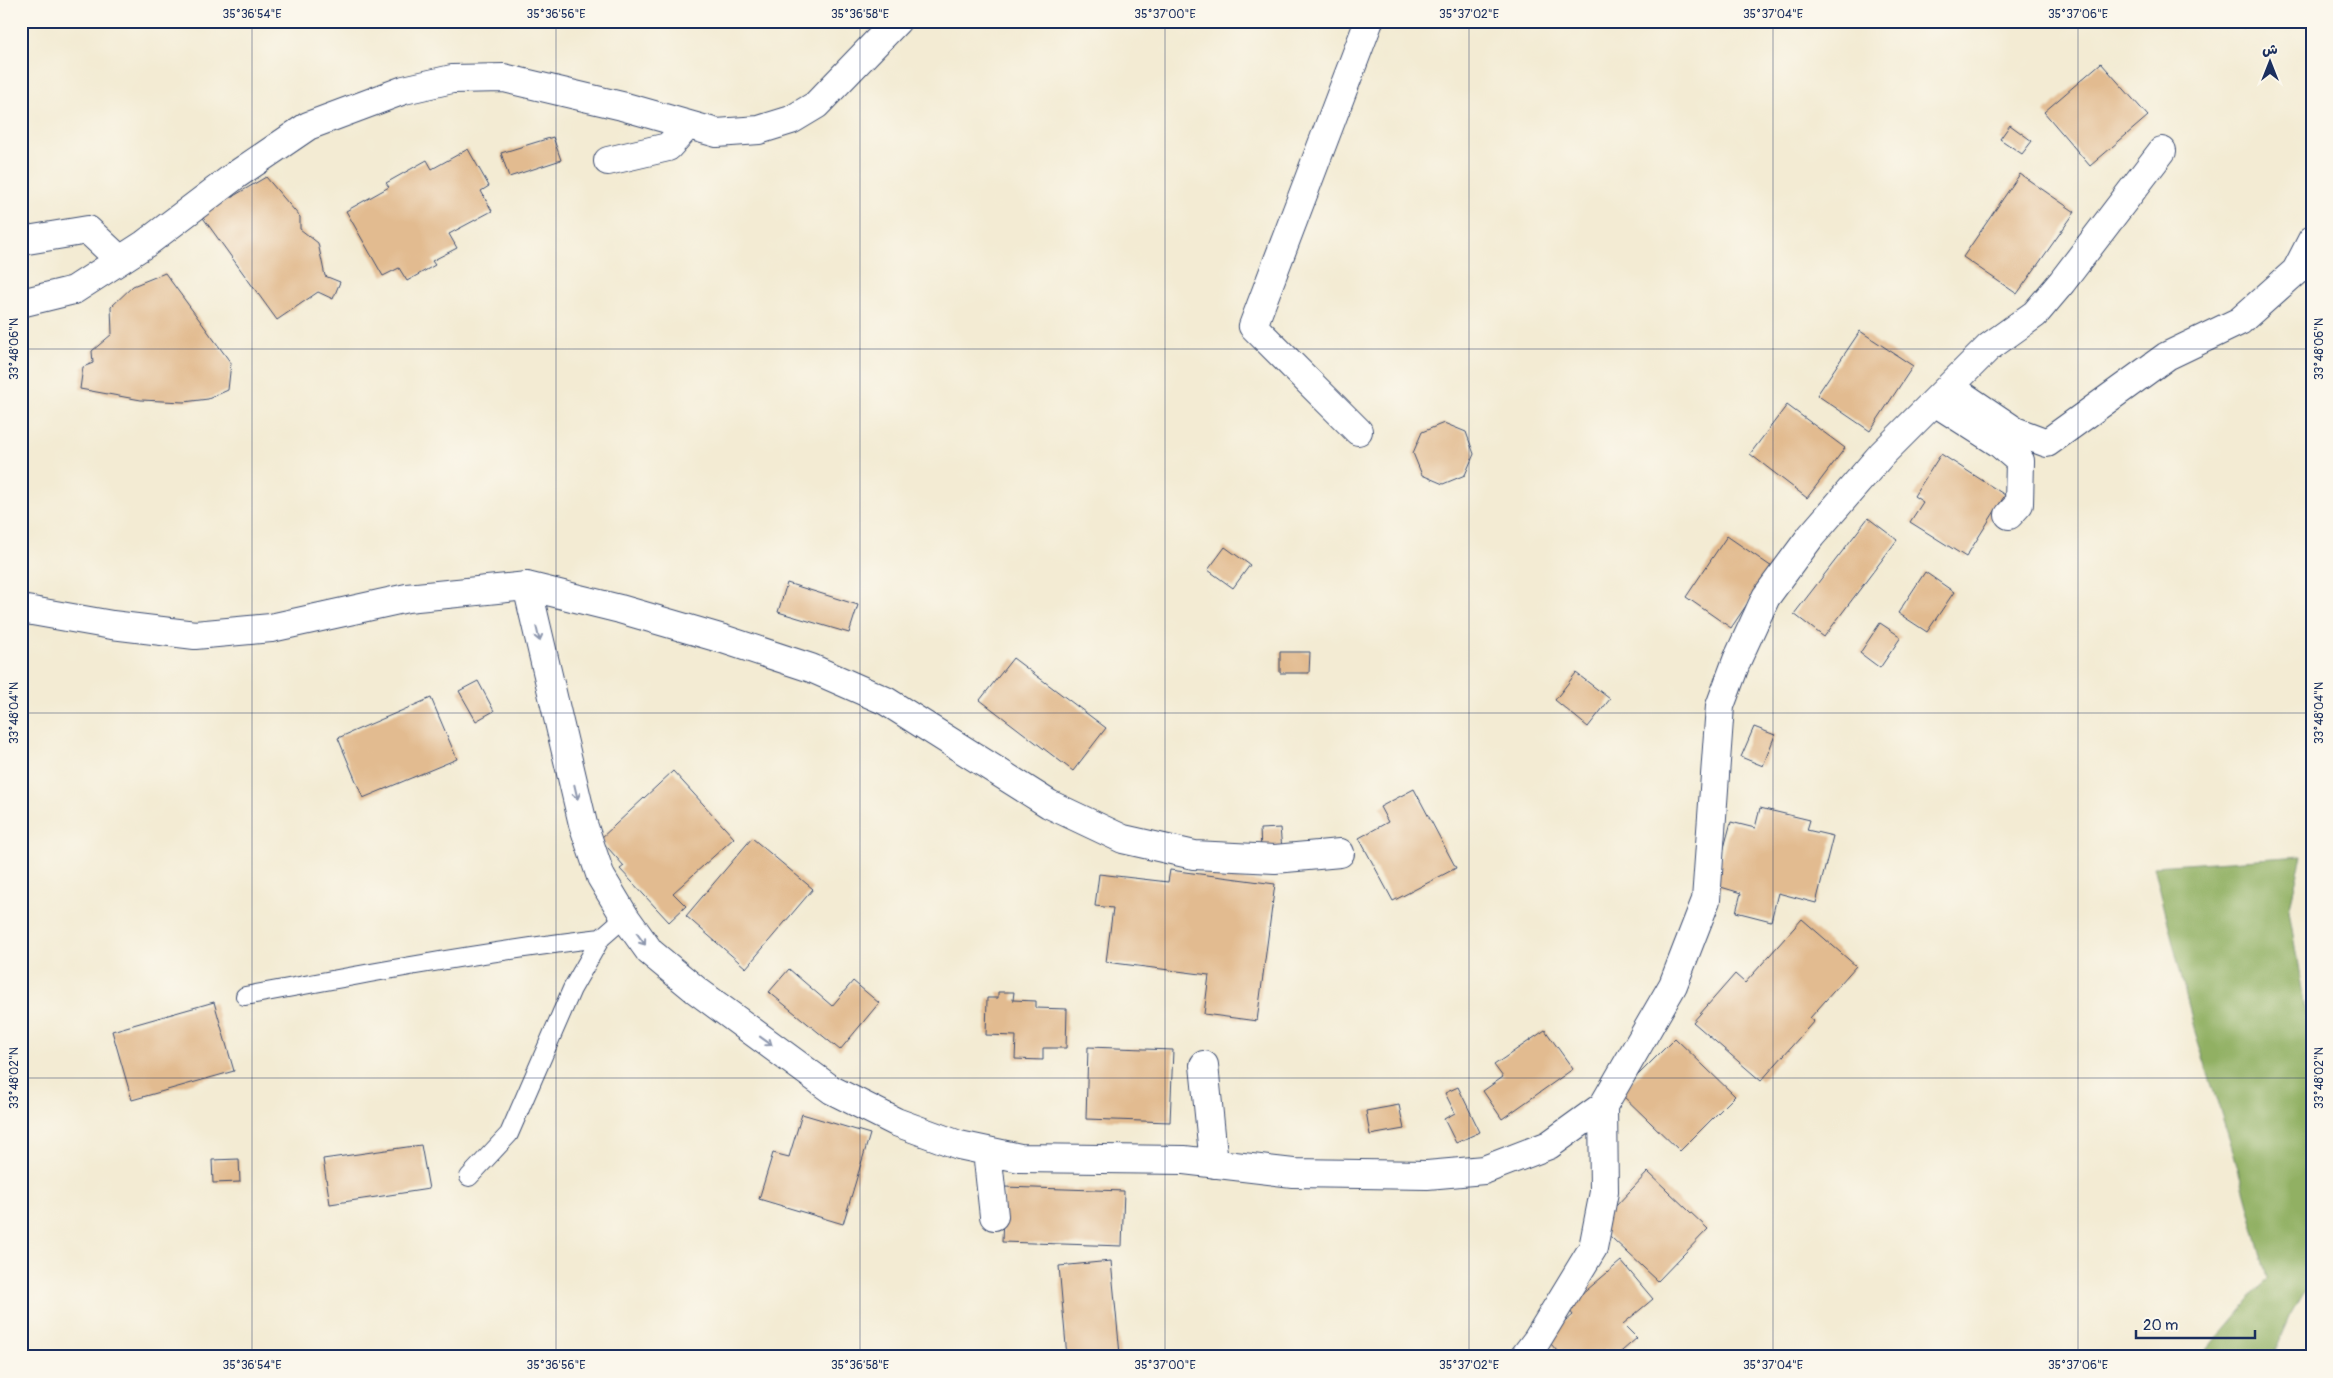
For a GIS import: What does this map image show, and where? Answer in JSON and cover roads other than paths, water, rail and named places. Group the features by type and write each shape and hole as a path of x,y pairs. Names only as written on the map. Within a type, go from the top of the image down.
{"street":[{"path":"21,303 74,290 145,244 236,175 308,126 404,90 452,79 504,78 622,106 717,133 759,130 791,120 816,104 897,21"},
{"path":"1358,431 1253,326 1369,21"},
{"path":"608,161 668,146 687,126"},
{"path":"527,586 583,824 601,877 625,917 650,952 696,990 832,1090 896,1122 959,1145 1020,1158 1184,1160 1293,1173 1427,1175 1484,1170 1549,1145 1603,1106 1673,984 1706,900 1720,706 1737,660 1766,597 1811,536 1882,454 1989,347 2035,314 2062,282 2162,151"},
{"path":"21,241 88,230 120,260"},
{"path":"1942,395 2015,431 2047,442 2167,356 2240,321 2296,271 2312,240"},
{"path":"1942,395 2020,461 2019,504 2009,515"},
{"path":"21,609 112,625 195,635 271,628 407,598 527,586 620,609 713,636 811,668 886,701 1049,804 1123,839 1194,855 1275,859 1340,853"},
{"path":"1204,1065 1214,1164"},
{"path":"1524,1357 1537,1340 1593,1248 1604,1192 1603,1106"},
{"path":"987,1151 994,1216"}],"lane":[{"path":"469,1178 509,1134 572,989 601,938 625,917"},
{"path":"245,996 526,946 601,938"}]}
